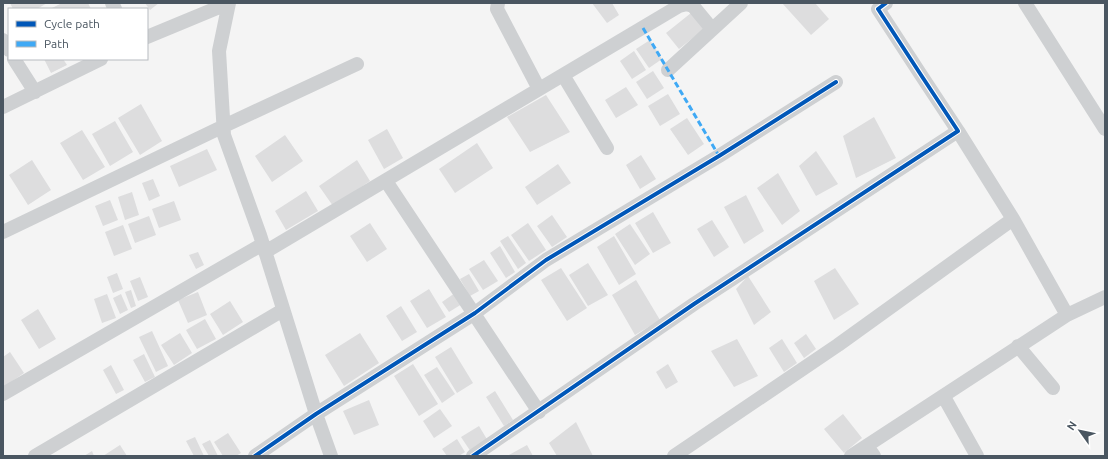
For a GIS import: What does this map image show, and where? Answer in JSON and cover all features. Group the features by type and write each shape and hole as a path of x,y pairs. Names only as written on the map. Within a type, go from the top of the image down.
{"street":[{"path":"148,37 229,3"},
{"path":"229,3 219,51 224,135 264,248 316,414 331,456"},
{"path":"498,3 497,9 539,89"},
{"path":"668,70 741,3"},
{"path":"1025,3 1105,129"},
{"path":"3,394 386,181 679,6 687,4 693,6 712,29"},
{"path":"880,5 920,75 958,131 1014,219 1067,315"},
{"path":"15,60 35,92"},
{"path":"3,107 99,60"},
{"path":"3,232 357,64"},
{"path":"563,75 607,148"},
{"path":"255,456 316,414 475,313 546,260 719,156 836,82"},
{"path":"473,456 694,304 958,131"},
{"path":"386,181 475,313 539,412"},
{"path":"674,456 838,345 1014,219"},
{"path":"851,456 870,451 944,397 1018,346 1067,315 1105,297"},
{"path":"35,456 283,310"},
{"path":"1018,346 1053,388"},
{"path":"944,397 977,456"}],"building":[{"path":"10,3 47,3 39,8 12,8"},
{"path":"62,3 88,3 90,8 52,8"},
{"path":"145,3 159,3 150,10"},
{"path":"592,3 612,3 619,15 607,23"},
{"path":"782,3 815,3 829,19 811,35"},
{"path":"691,13 704,29 679,49 666,33"},
{"path":"650,40 662,59 649,68 636,49"},
{"path":"634,51 646,70 632,79 620,61"},
{"path":"44,60 64,60 67,65 51,73"},
{"path":"653,71 664,88 647,99 636,82"},
{"path":"626,87 638,105 616,118 605,100"},
{"path":"668,94 680,114 660,126 648,106"},
{"path":"546,95 570,132 530,152 507,117"},
{"path":"141,104 162,141 140,155 118,118"},
{"path":"874,117 896,158 856,178 843,136"},
{"path":"687,118 704,144 688,155 670,129"},
{"path":"115,121 133,152 110,166 92,134"},
{"path":"387,129 403,158 384,169 368,140"},
{"path":"82,130 105,167 83,180 60,143"},
{"path":"285,135 303,161 272,182 255,156"},
{"path":"477,143 493,168 455,193 439,169"},
{"path":"207,149 217,170 179,187 170,166"},
{"path":"816,151 838,184 816,196 799,166"},
{"path":"641,155 656,179 640,189 626,165"},
{"path":"32,160 51,190 28,205 9,175"},
{"path":"357,160 370,181 333,206 319,186"},
{"path":"558,164 571,183 537,205 525,187"},
{"path":"778,173 800,211 782,225 757,188"},
{"path":"153,179 160,196 149,201 142,183"},
{"path":"306,191 318,211 286,230 275,211"},
{"path":"132,192 139,215 125,220 118,197"},
{"path":"746,195 764,231 744,244 724,207"},
{"path":"110,200 118,220 103,226 95,206"},
{"path":"174,201 181,220 159,228 152,209"},
{"path":"653,212 671,243 653,253 635,223"},
{"path":"552,215 567,237 552,247 537,226"},
{"path":"149,216 156,235 135,243 128,224"},
{"path":"712,220 729,247 714,257 697,229"},
{"path":"370,223 387,249 367,262 350,236"},
{"path":"528,223 546,250 529,261 511,235"},
{"path":"630,224 650,254 635,265 615,234"},
{"path":"123,225 132,249 114,256 105,232"},
{"path":"508,236 526,263 518,269 500,241"},
{"path":"614,236 636,274 619,285 597,247"},
{"path":"500,246 515,272 506,278 490,253"},
{"path":"198,252 204,265 196,269 189,255"},
{"path":"484,260 498,281 483,290 469,269"},
{"path":"588,263 608,295 588,306 569,275"},
{"path":"561,268 587,308 567,321 541,280"},
{"path":"835,268 859,304 834,320 814,281"},
{"path":"117,273 123,289 113,293 107,277"},
{"path":"469,274 479,291 470,296 460,279"},
{"path":"748,276 771,312 754,325 736,289"},
{"path":"140,277 148,297 138,301 130,281"},
{"path":"636,280 660,320 635,335 612,295"},
{"path":"429,289 446,317 427,328 410,301"},
{"path":"131,290 136,306 131,308 125,292"},
{"path":"198,292 207,315 188,323 178,300"},
{"path":"455,293 462,304 449,312 442,302"},
{"path":"107,294 116,318 102,323 94,299"},
{"path":"121,294 128,310 120,314 113,298"},
{"path":"230,301 243,322 223,335 210,314"},
{"path":"401,306 417,332 402,341 386,316"},
{"path":"38,309 56,339 39,349 21,320"},
{"path":"205,319 216,339 197,349 186,330"},
{"path":"152,331 168,366 156,372 139,337"},
{"path":"180,333 192,353 174,365 161,345"},
{"path":"360,333 379,363 344,386 325,355"},
{"path":"806,334 816,349 804,358 794,343"},
{"path":"737,339 758,376 734,387 711,351"},
{"path":"782,339 797,363 784,372 769,348"},
{"path":"451,347 473,383 457,393 435,357"},
{"path":"10,352 24,373 4,387 3,357"},
{"path":"144,354 155,377 145,382 133,360"},
{"path":"413,364 438,404 419,416 394,376"},
{"path":"668,364 678,382 666,389 656,372"},
{"path":"111,365 124,390 116,394 103,370"},
{"path":"437,367 455,394 442,403 424,375"},
{"path":"495,391 513,420 504,426 486,397"},
{"path":"369,400 379,425 354,435 343,411"},
{"path":"440,409 452,426 434,438 423,421"},
{"path":"843,414 862,438 844,453 824,429"},
{"path":"576,422 593,456 557,456 549,443"},
{"path":"479,426 488,441 471,452 461,437"},
{"path":"228,433 241,453 236,456 223,456 214,442"},
{"path":"195,437 204,456 194,456 186,441"},
{"path":"457,439 465,452 459,456 447,456 442,449"},
{"path":"210,440 218,456 209,456 202,444"},
{"path":"120,445 127,456 103,456"},
{"path":"527,445 533,456 507,456"},
{"path":"92,451 94,456 84,456"}],"marked path":[{"path":"643,28 719,156"}],"cycle path":[{"path":"473,456 694,304 958,131 878,9 886,3"},
{"path":"255,456 316,414 475,313 546,260 719,156 836,82"}]}
